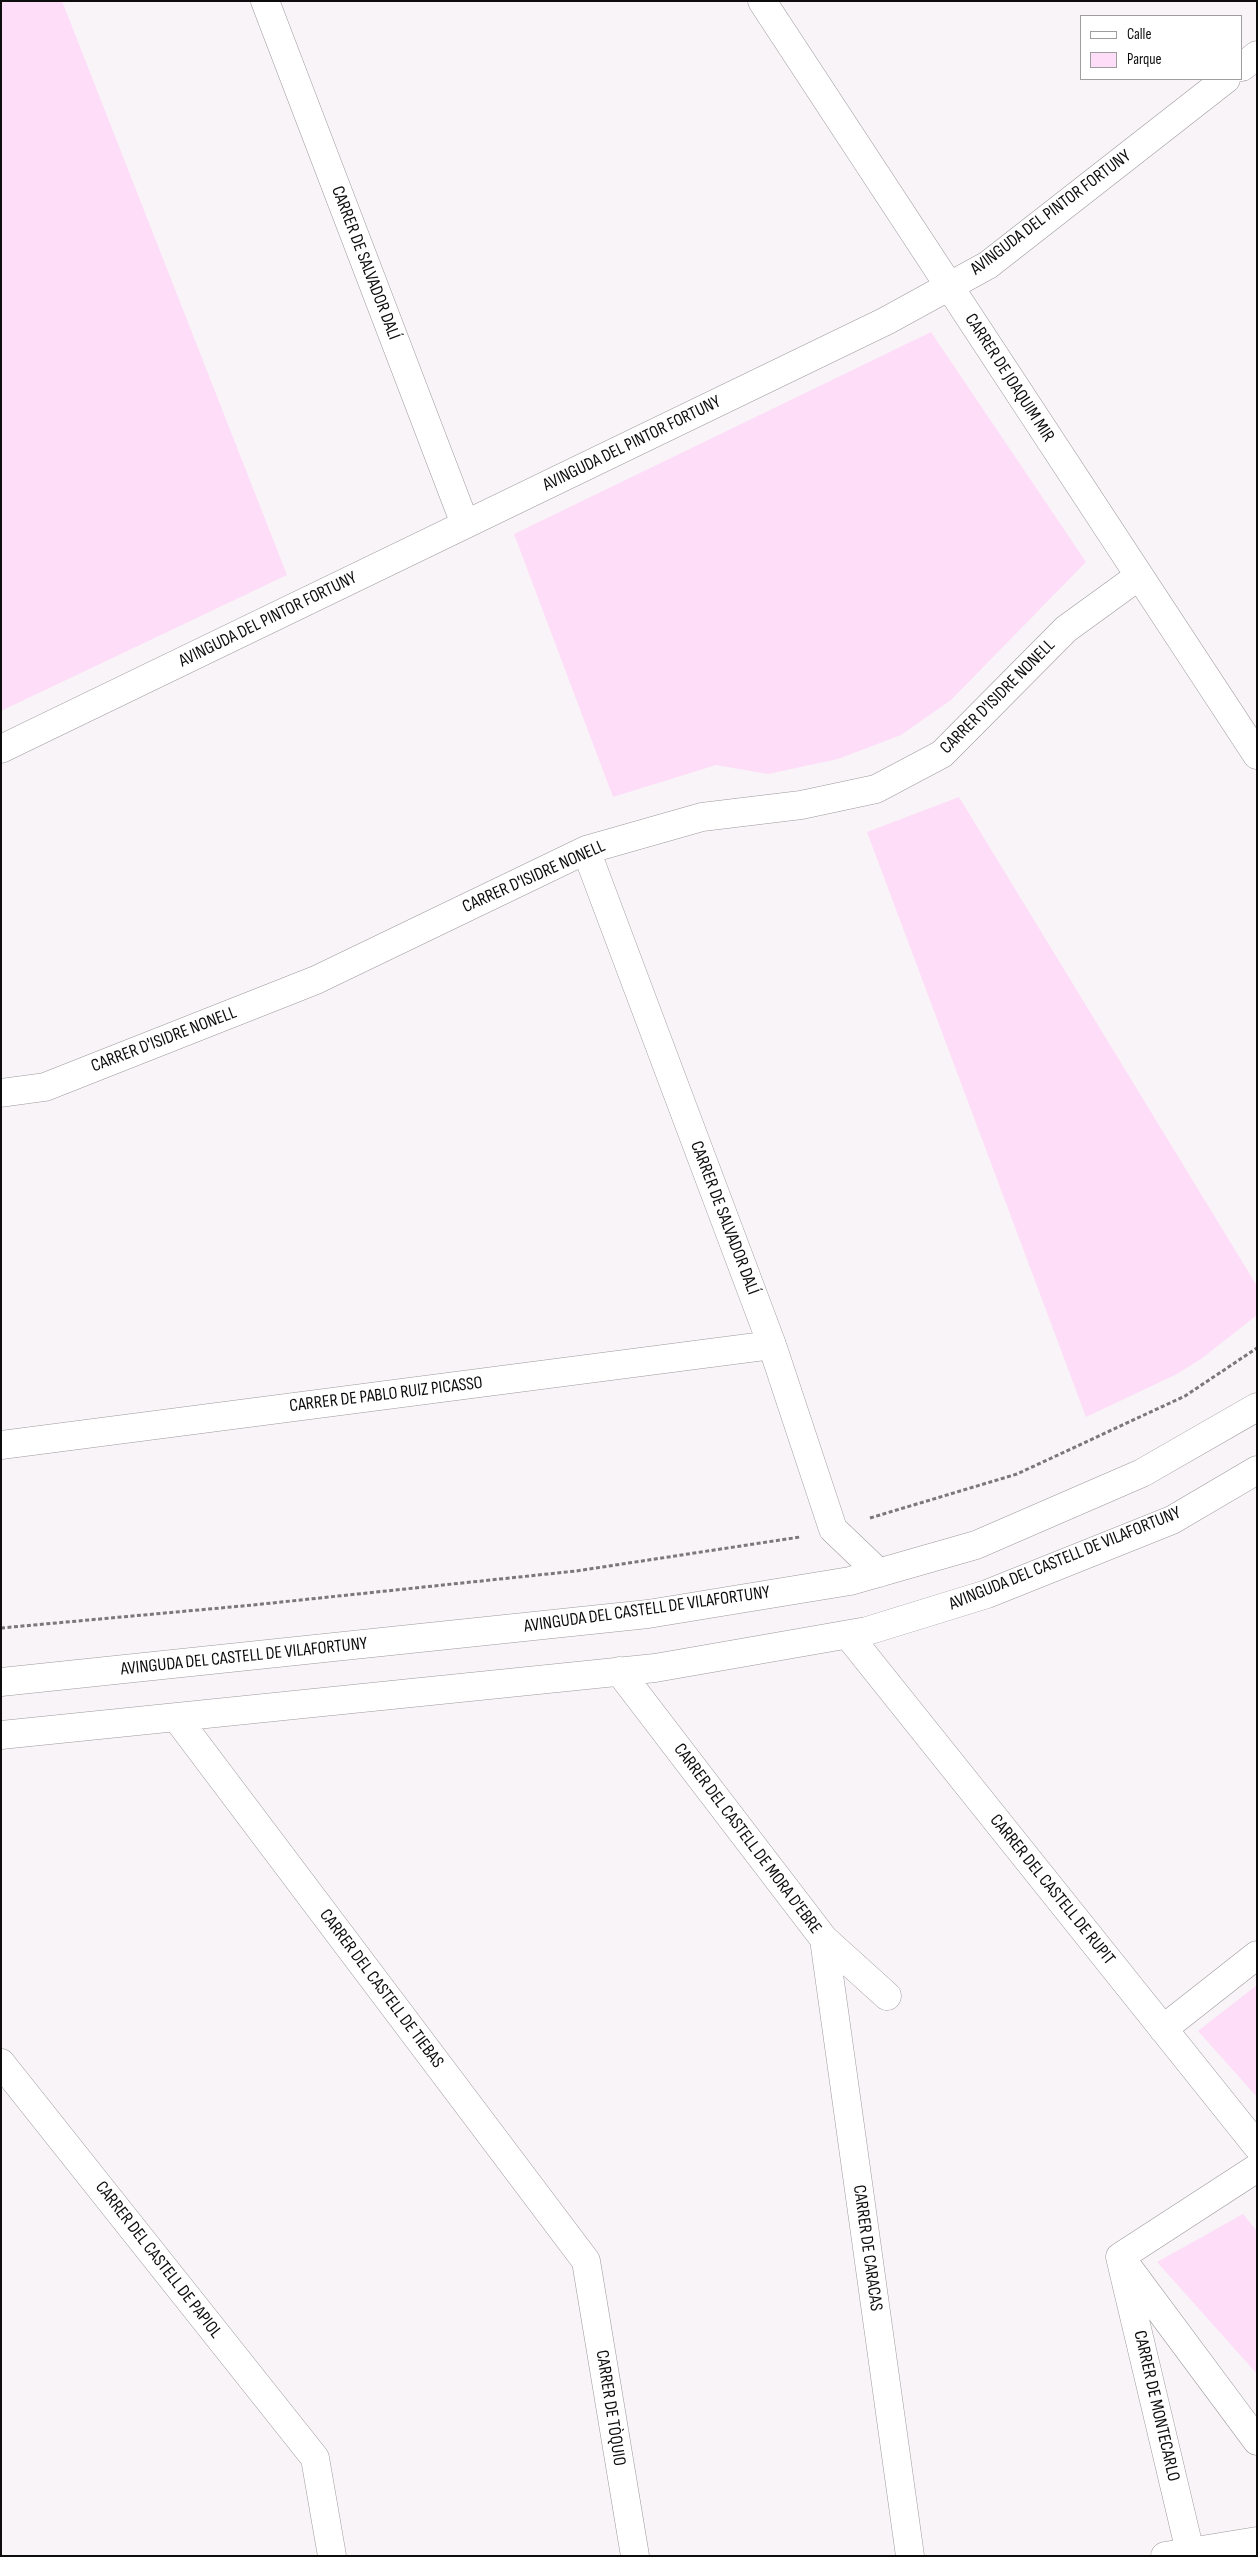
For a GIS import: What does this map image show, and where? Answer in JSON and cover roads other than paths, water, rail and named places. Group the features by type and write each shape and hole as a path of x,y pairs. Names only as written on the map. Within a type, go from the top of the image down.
{"street":[{"name":"CARRER DE SALVADOR DALÍ","path":"265,1 465,524"},
{"name":"CARRER DE JOAQUIM MIR","path":"762,1 1257,755"},
{"path":"1243,66 1257,55"},
{"name":"AVINGUDA DEL PINTOR FORTUNY","path":"1,749 886,321 949,287 988,265 1225,80"},
{"name":"CARRER D'ISIDRE NONELL","path":"1,1093 45,1087 316,980 586,850 702,817 802,805 876,789 942,754 1066,629 1139,576"},
{"name":"CARRER DE SALVADOR DALÍ","path":"586,850 772,1344 833,1529 879,1572"},
{"name":"CARRER DE PABLO RUIZ PICASSO","path":"1,1445 772,1344"},
{"name":"AVINGUDA DEL CASTELL DE VILAFORTUNY","path":"1,1682 648,1614 850,1581 976,1545 1142,1473 1257,1407"},
{"name":"AVINGUDA DEL CASTELL DE VILAFORTUNY","path":"1,1735 655,1668 868,1631 987,1594 1172,1520 1257,1470"},
{"name":"CARRER DEL CASTELL DE RUPIT","path":"848,1634 1257,2146"},
{"name":"CARRER DEL CASTELL DE MORA D'EBRE","path":"619,1671 824,1939 886,1996"},
{"name":"CARRER DEL CASTELL DE TIEBAS","path":"176,1717 586,2261"},
{"name":"CARRER DE CARACAS","path":"824,1939 910,2556"},
{"path":"1163,2028 1257,1955"},
{"name":"CARRER DEL CASTELL DE PAPIOL","path":"1,2063 315,2458 332,2556"},
{"path":"1257,2168 1120,2256 1257,2441"},
{"name":"CARRER DE MONTECARLO","path":"1120,2256 1182,2554"},
{"name":"CARRER DE TÒQUIO","path":"586,2261 635,2556"},
{"path":"1182,2554 1257,2541"}]}
